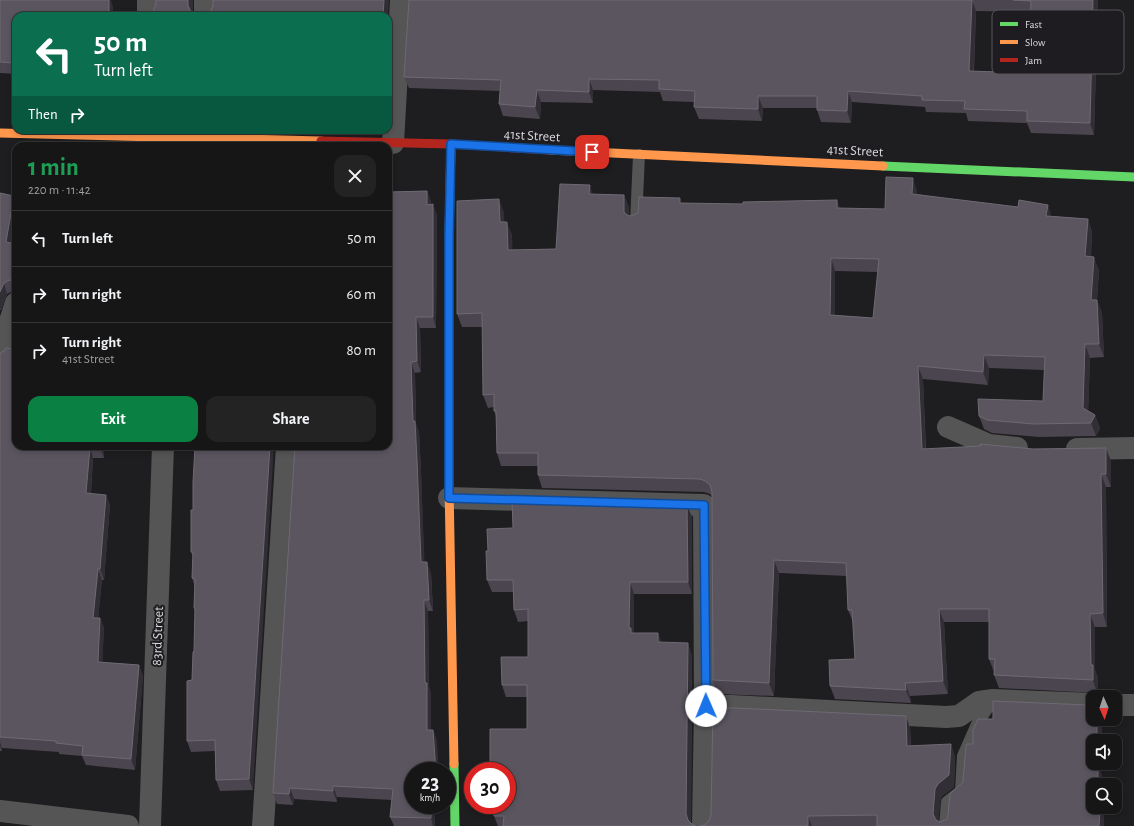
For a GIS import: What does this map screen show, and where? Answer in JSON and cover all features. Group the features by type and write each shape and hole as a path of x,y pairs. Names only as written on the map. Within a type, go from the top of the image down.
{"street":[{"path":"148,0 148,12"},
{"path":"205,0 205,12"},
{"path":"393,143 401,0"},
{"name":"41st Street","path":"0,133 59,141 138,134"},
{"name":"41st Street","path":"152,134 174,141 205,134 284,142"},
{"name":"41st Street","path":"393,143 451,144 1134,177"},
{"path":"451,144 449,238 449,498 455,826"},
{"path":"0,352 12,315"},
{"path":"948,427 989,445 1038,450"},
{"path":"1060,450 1134,448"},
{"name":"83rd Street","path":"150,826 163,450"},
{"path":"263,826 287,450"},
{"path":"449,498 704,505 706,706 703,826"},
{"path":"706,706 946,717 959,716 979,702 993,700 1086,704"},
{"path":"1122,705 1134,705"},
{"path":"13,817 128,826"}],"lane":[{"path":"636,222 639,154"},
{"path":"945,826 947,802 961,791 963,756 978,722 993,700"}],"building":[{"path":"0,0 109,0 109,12 12,12 12,63 0,62"},
{"path":"156,0 188,0 188,5 192,12 153,12"},
{"path":"213,0 384,0 383,12 210,12 213,5"},
{"path":"409,0 972,0 969,71 992,72 992,74 1091,74 1090,123 1027,121 1027,111 964,109 965,101 922,100 922,96 848,91 847,111 817,110 817,96 758,96 758,109 694,107 695,91 659,89 659,80 589,79 589,92 537,90 535,107 499,104 501,80 404,77"},
{"path":"1013,0 1093,0 1093,10 1031,10 1031,1"},
{"path":"886,177 913,178 912,194 1018,207 1019,200 1048,205 1046,216 1088,219 1085,256 1094,257 1091,300 1097,300 1099,344 1085,344 1083,408 1095,415 1091,423 1034,424 987,420 979,416 978,399 1043,401 1045,357 984,355 983,372 918,366 922,449 981,446 980,444 1033,449 1106,448 1106,474 1101,474 1103,613 1090,614 1091,665 1093,665 1093,680 994,675 995,659 989,659 989,609 939,609 943,681 905,683 906,690 830,686 829,660 855,659 852,610 848,610 846,563 774,560 769,683 713,680 712,492 710,485 700,479 538,475 538,453 497,453 494,394 483,395 482,313 457,314 457,201 499,199 500,222 507,222 508,250 556,249 560,184 590,185 589,194 624,195 624,212 631,216 638,213 639,197 680,198 680,203 743,204 743,202 837,200 837,208 885,209","holes":["831,258 879,259 873,318 830,315"]},
{"path":"427,191 427,205 433,204 433,317 416,317 417,361 411,362 421,562 427,562 429,600 424,600 427,730 433,730 435,762 404,762 404,814 431,814 431,818 390,817 393,789 333,786 333,791 290,788 289,794 273,793 295,450 392,450 392,192"},
{"path":"0,193 12,196 12,208 6,242 12,243 12,280 9,280 4,283 0,292"},
{"path":"6,348 12,349 12,450 90,450 86,493 106,495 100,569 98,569 93,618 100,618 98,662 139,665 131,759 82,755 83,746 56,743 56,741 0,737 0,353"},
{"path":"195,450 270,450 249,779 216,780 215,740 187,741 187,681 192,680 195,608 195,579 192,578 193,552 191,552"},
{"path":"512,500 687,505 688,582 630,582 629,628 631,628 631,633 658,633 658,642 688,643 686,814 688,820 696,826 503,826 504,816 494,816 494,814 516,814 516,762 490,762 490,729 527,729 527,685 502,685 501,657 528,657 528,609 514,610 513,580 487,580 487,529 513,528"},
{"path":"993,701 1086,705 1086,726 1097,726 1097,734 1086,734 1086,770 1098,770 1098,778 1086,778 1086,814 1100,814 1099,826 877,826 877,815 808,816 808,826 700,826 709,821 711,815 713,707 906,716 907,746 951,744 949,775 938,784 935,789 933,814 936,820 940,822 947,819 950,794 963,782 966,746 967,744 973,744 973,730 978,719 993,719"}],"traffic: fast":[{"path":"449,484 449,238 451,144"},
{"path":"883,166 1134,177"},
{"path":"455,814 455,826"}],"traffic: slow":[{"path":"0,133 12,133"},
{"path":"40,134 321,141"},
{"path":"549,150 883,166"},
{"path":"449,484 454,762"}],"traffic: jam":[{"path":"321,141 364,142"},
{"path":"392,143 451,144 549,150"}],"route":[{"path":"592,152 451,144 449,238 449,498 704,505 706,706"}]}
